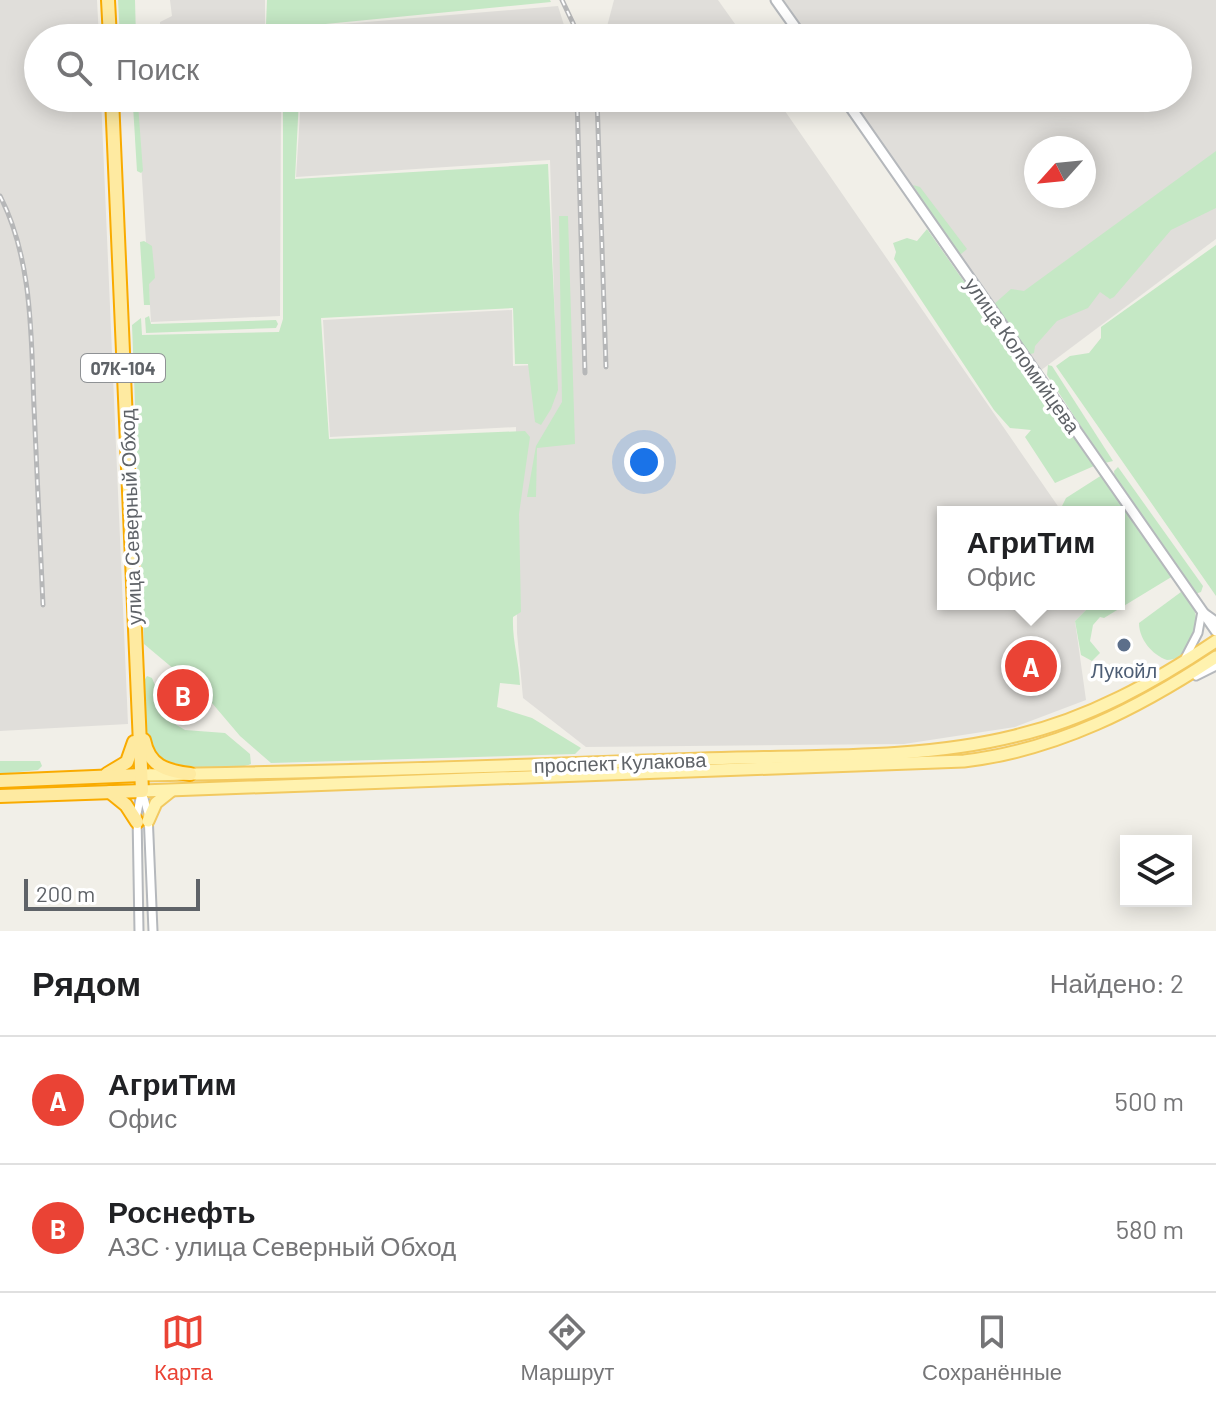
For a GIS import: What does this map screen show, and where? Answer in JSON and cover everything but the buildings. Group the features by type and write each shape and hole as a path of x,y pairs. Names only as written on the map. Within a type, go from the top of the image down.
{"highway":[{"path":"108,0 109,24"},
{"name":"улица Северный Обход","path":"113,112 142,791"},
{"path":"138,728 150,759 163,769 190,774"},
{"path":"80,778 123,767 131,758 138,728"},
{"name":"проспект Кулакова","path":"0,781 141,775"},
{"name":"проспект Кулакова","path":"0,796 142,791"},
{"path":"110,792 143,821"}],"main road":[{"name":"проспект Кулакова","path":"141,775 944,749 1050,726 1099,707 1181,664 1216,641"},
{"name":"проспект Кулакова","path":"142,791 952,763 1005,754 1060,739 1165,690 1216,657"},
{"path":"143,821 156,803 172,790"}],"street":[{"path":"776,0 793,24"},
{"name":"улица Коломийцева","path":"854,112 1216,631"},
{"path":"1181,664 1198,633 1202,611"},
{"name":"улица Коломийцева","path":"1202,611 1216,621"},
{"path":"1165,690 1216,666"},
{"path":"142,791 153,931"},
{"path":"139,931 143,821"}],"shaded area":[{"path":"0,0 97,0 98,24 24,24 24,112 102,112 128,724 0,731"},
{"path":"170,0 265,0 265,24 160,24 172,16"},
{"path":"614,0 718,0 735,24 608,24"},
{"path":"781,0 1216,0 1216,239 1040,371 859,112 1192,112 1192,24 797,24"},
{"path":"558,6 564,24 342,24"},
{"path":"138,112 281,112 280,316 151,322"},
{"path":"300,112 786,112 1058,506 937,506 937,610 1086,610 1075,621 1086,700 1015,727 904,744 586,747 523,698 517,633 516,427 330,437 323,320 512,310 513,366 556,364 550,160 296,177"}],"green space":[{"path":"118,0 135,0 136,24 119,24"},
{"path":"267,0 551,2 326,24 266,24"},
{"path":"133,112 139,112 143,171 137,171"},
{"path":"283,112 298,112 295,179 548,164 558,390 541,425 535,422 528,364 515,364 513,308 321,318 329,439 525,431 530,437 519,514 521,612 513,617 520,685 500,683 497,707 532,718 581,748 575,754 271,763 240,736 206,696 144,644 132,325 141,318 142,335 279,332 283,319"},
{"path":"1216,151 1216,208 1171,230 1114,297 1110,299 1100,292 1088,308 1057,321 1035,346 1034,353 1028,355 993,305 1011,289 1024,291"},
{"path":"913,185 920,187 967,249 961,254 956,253"},
{"path":"559,216 568,216 575,444 537,448 536,497 527,497 536,446 562,402"},
{"path":"927,229 1094,466 1055,483 1025,437 1031,430 1010,428 994,410 894,259 896,252 893,243 907,238 917,241"},
{"path":"140,242 152,246 155,278 149,284 150,305 144,305"},
{"path":"1216,245 1216,596 1056,366 1070,356 1089,353 1101,338 1101,327"},
{"path":"149,316 151,324 276,320 278,324 276,328 146,333 145,318"},
{"path":"1048,365 1052,366 1113,461 1105,463 1047,375"},
{"path":"1118,467 1203,586 1201,592 1195,594 1115,481 1114,471"},
{"path":"1102,475 1124,506 1062,506 1066,498"},
{"path":"1125,508 1173,576 1125,605"},
{"path":"1181,592 1194,609 1196,632 1187,651 1167,660 1147,646 1139,623"},
{"path":"1086,610 1117,610 1104,618 1100,617 1093,625 1090,641 1100,653 1092,661 1081,655 1075,621"},
{"path":"147,676 152,678 170,721 185,730 225,733 250,754 251,764 233,768 180,766 155,754 147,730 144,681"},
{"path":"0,761 40,761 42,766 38,770 0,774"}],"railway":[{"path":"562,0 573,24"},
{"path":"577,112 585,373"},
{"path":"597,112 606,367"},
{"path":"0,196 19,246 28,299 43,605"}],"place":[{"name":"Лукойл","path":"1124,645"},
{"name":"АгриТим","path":"1031,666"},
{"name":"Роснефть","path":"183,695"}]}
